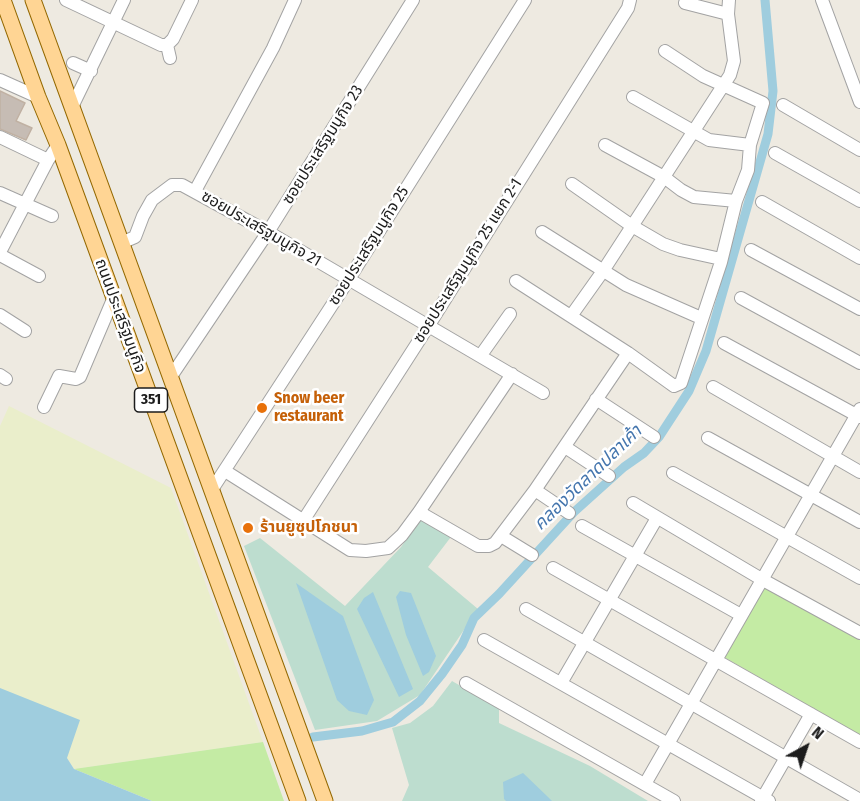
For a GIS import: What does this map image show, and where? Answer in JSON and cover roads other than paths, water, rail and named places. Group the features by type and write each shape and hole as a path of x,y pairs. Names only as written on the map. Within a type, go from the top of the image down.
{"main road":[{"name":"ถนนประเสริฐมนูกิจ","path":"3,0 298,801"},
{"name":"ถนนประเสริฐมนูกิจ","path":"33,0 325,801"}],"street":[{"path":"66,0 161,45 167,45 173,39 192,0"},
{"path":"72,107 124,0"},
{"path":"195,191 273,48 295,0"},
{"name":"ซอยประเสริฐมนูกิจ 23","path":"171,378 268,232 413,0"},
{"name":"ซอยประเสริฐมนูกิจ 25","path":"211,491 349,279 525,0"},
{"name":"ซอยประเสริฐมนูกิจ 25 แยก 2-1","path":"303,521 622,18 630,0"},
{"path":"571,316 603,271 730,75 734,61 728,14 729,0"},
{"path":"822,0 860,102"},
{"path":"685,3 728,14"},
{"path":"167,45 170,58"},
{"path":"516,281 628,353 674,386 681,383 722,259 736,201 748,170 750,145 763,104 703,76 665,51"},
{"path":"73,63 91,71"},
{"path":"0,80 38,97"},
{"path":"633,96 709,140 750,145"},
{"path":"783,105 860,150"},
{"path":"0,137 48,160"},
{"path":"39,276 0,254 58,145"},
{"path":"605,145 664,177 694,197 736,201"},
{"path":"775,153 860,201"},
{"path":"572,184 632,226 663,244 722,259"},
{"name":"ซอยประเสริฐมนูกิจ 21","path":"121,243 135,237 152,200 172,185 182,185 268,232 543,393"},
{"path":"0,193 52,216"},
{"path":"762,202 860,258"},
{"path":"542,232 642,294 701,318"},
{"path":"751,250 860,309"},
{"path":"44,407 59,376 76,379 80,376 114,297"},
{"path":"741,298 860,363"},
{"path":"481,355 510,314"},
{"path":"0,315 25,331"},
{"path":"645,784 715,659 859,414 724,343"},
{"path":"419,512 478,546 489,546 501,536 535,490 628,353"},
{"path":"225,471 350,550 366,551 388,548 395,543 419,512 512,375"},
{"path":"713,387 860,472"},
{"path":"596,399 654,438"},
{"path":"708,438 860,522"},
{"path":"564,447 609,476"},
{"path":"672,473 860,578"},
{"path":"535,490 569,513"},
{"path":"633,503 763,580 860,633"},
{"path":"561,683 657,518"},
{"path":"582,526 741,615"},
{"path":"501,536 532,555"},
{"path":"553,568 860,742"},
{"path":"526,609 860,800"},
{"path":"484,640 764,800 811,714"},
{"path":"466,683 674,801"}],"water":[{"path":"296,583 343,616 374,700 367,715 349,711 337,700"},
{"path":"400,591 411,593 436,656 429,672 423,676 406,635 396,597"},
{"path":"373,592 413,689 399,697 357,609 364,598"},
{"path":"0,688 80,720 67,758 74,769 152,801 0,801"},
{"path":"523,773 552,801 506,801 503,782"}],"waterway":[{"name":"คลองวัดลาดปลาเค้า","path":"313,737 362,731 393,722 420,701 462,645 474,618 574,512 624,467 644,453 659,437 689,391 706,351 768,134 773,91 765,0"}],"place":[{"name":"Snow beer restaurant","path":"262,408"},
{"name":"ร้านยูซุปโภชนา","path":"248,528"}]}
